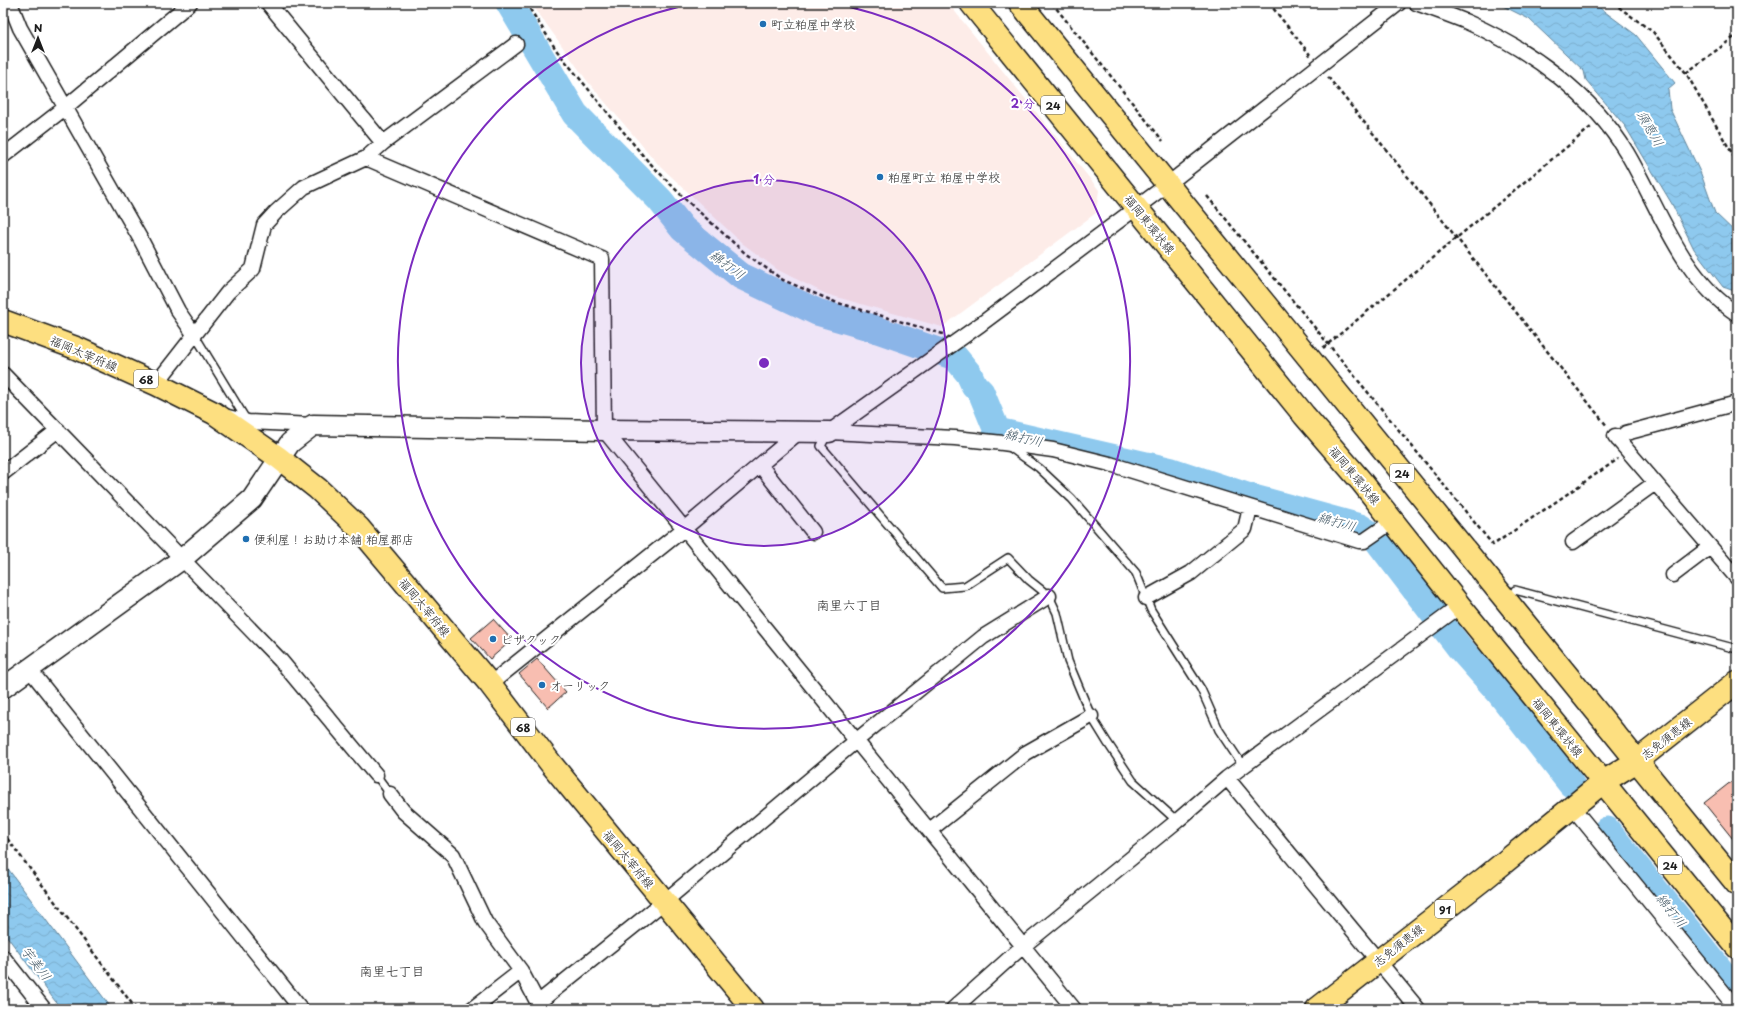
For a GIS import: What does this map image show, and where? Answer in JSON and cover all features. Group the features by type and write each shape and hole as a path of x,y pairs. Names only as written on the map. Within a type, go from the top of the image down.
{"main road":[{"name":"福岡東環状線","path":"971,3 1304,415 1361,481 1386,526 1454,611 1598,786 1737,947"},
{"name":"24","path":"1020,3 1440,521 1737,884"},
{"name":"福岡太宰府線","path":"3,321 76,348 156,384 214,413 279,458 318,489 359,528 490,684 552,765 753,1009"},
{"name":"志免須恵線","path":"1598,786 1637,761 1737,682"},
{"name":"91","path":"1573,808 1598,786"},
{"name":"志免須恵線","path":"1317,1009 1573,808"}],"street":[{"path":"10,3 20,28 141,240 178,311 194,334"},
{"path":"3,156 66,108 190,3"},
{"path":"268,3 383,143"},
{"path":"828,432 951,345 1136,206 1168,184 1318,64 1399,3"},
{"path":"1416,3 1466,22 1512,45 1583,98 1602,118 1627,152 1672,241 1702,284 1737,314"},
{"path":"156,384 194,334 210,317 228,292 253,269 264,225 276,212 304,187 366,158 383,143 516,44"},
{"path":"366,158 602,258 604,430 930,830 1022,947 1074,1009"},
{"path":"3,374 281,660 376,775"},
{"path":"1737,403 1626,433 1617,438 1737,578"},
{"path":"214,413 248,422 312,425 828,432 1003,443 1053,450 1110,464 1250,508 1364,541 1386,526"},
{"path":"3,688 182,559 252,499 265,482 290,443 312,425"},
{"path":"3,474 58,430"},
{"path":"490,684 685,528 799,432"},
{"path":"760,465 813,532"},
{"path":"1573,542 1656,483"},
{"path":"1146,598 1191,573 1245,529 1250,508"},
{"path":"1673,575 1710,547"},
{"path":"390,794 403,811 452,855 485,922 521,971 540,1006 856,740 983,637 1049,596"},
{"path":"953,1009 1022,947 1177,822 1227,778 1454,611"},
{"path":"30,670 302,1009"},
{"path":"930,830 1026,752 1091,716"},
{"path":"1227,778 1418,1009"},
{"path":"1573,808 1737,1009"},
{"path":"3,957 44,1009"},
{"path":"472,1009 521,971"}],"lane":[{"path":"194,334 248,422"},
{"path":"828,432 821,446 942,588 965,586 1008,558 1029,580 1049,596 1057,613 1068,661 1091,716 1133,781 1177,822"},
{"path":"1003,443 1039,468 1072,499 1136,573 1151,610 1201,689 1219,730 1243,766"},
{"path":"1515,590 1737,649"},
{"path":"376,775 390,794"}],"path":[{"path":"526,3 558,51 645,158 685,199 746,254 783,280 835,302 946,335 951,345"},
{"path":"1052,3 1163,141"},
{"path":"1269,3 1617,438"},
{"path":"1613,3 1653,32 1686,73 1737,162"},
{"path":"1686,73 1737,35"},
{"path":"1328,344 1602,118"},
{"path":"1207,196 1493,545 1628,452"},
{"path":"3,833 136,1009"}],"shaded area":[{"name":"粕屋町立 粕屋中学校","path":"531,3 948,3 1099,190 1096,213 942,327 826,294 778,270 742,243 658,164 588,82"}],"water":[{"name":"須恵川","path":"1497,3 1593,3 1636,35 1675,83 1668,89 1670,109 1701,174 1715,213 1737,234 1737,292 1723,287 1694,249 1672,204 1625,126 1586,80 1584,71 1529,19"},
{"name":"宇美川","path":"3,862 112,1009 61,1009 3,931"}],"building":[{"path":"493,619 512,640 490,659 471,638"},
{"path":"537,659 566,692 548,708 519,674"},
{"path":"1737,777 1737,844 1704,803"}],"waterway":[{"name":"綿打川","path":"509,3 575,114 660,200 683,229 741,276 817,312 869,327 955,357 969,374 974,385 981,392 997,431 1172,471 1250,497 1360,527 1374,536 1459,647 1498,691 1571,784"},
{"name":"綿打川","path":"1607,830 1737,991"}],"place":[{"name":"町立粕屋中学校","path":"763,24"},
{"name":"粕屋町立 粕屋中学校","path":"880,177"},
{"name":"便利屋！お助け本舗 粕屋郡店","path":"246,539"},
{"name":"ピザクック","path":"493,639"},
{"name":"オーリック","path":"542,685"}],"district":[{"name":"南里六丁目","path":"849,604"},
{"name":"南里七丁目","path":"392,970"}]}
